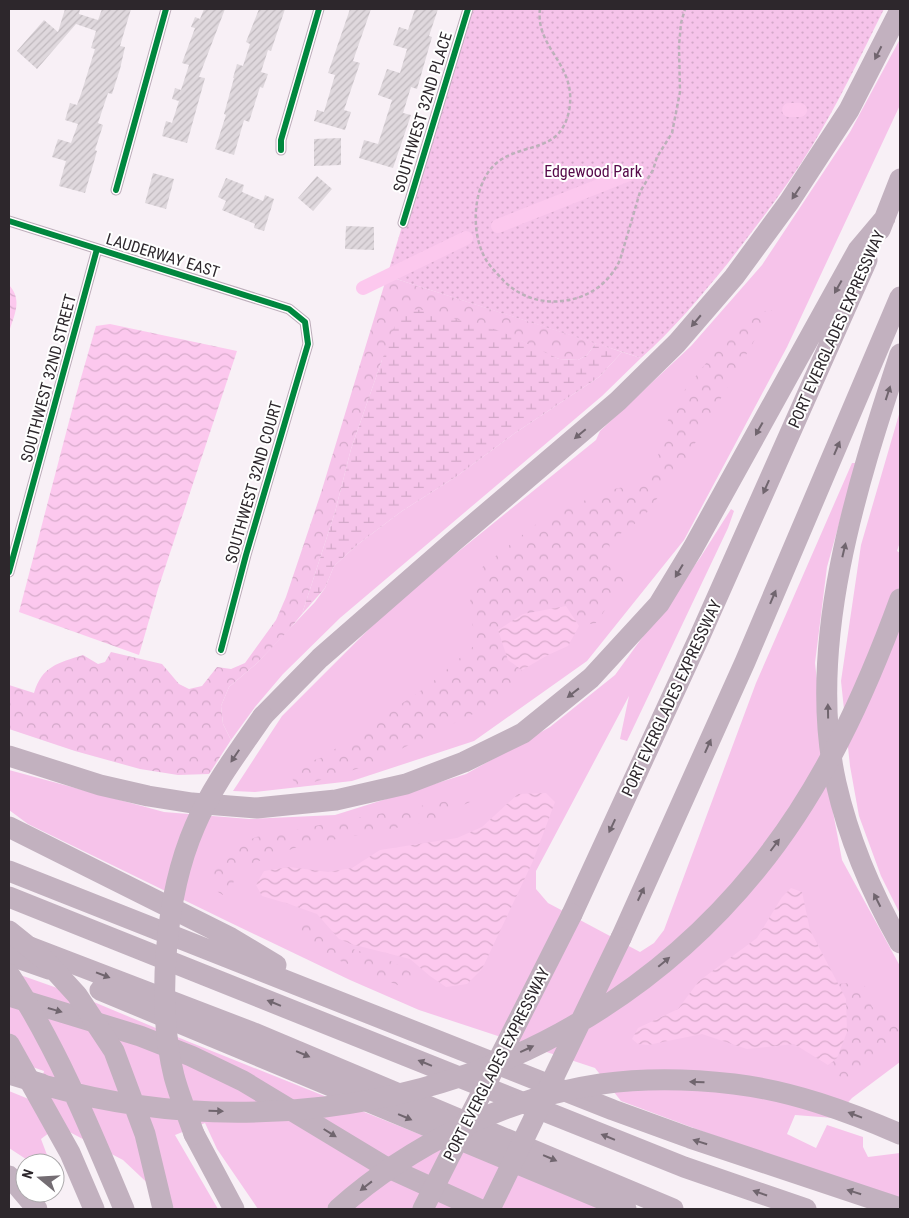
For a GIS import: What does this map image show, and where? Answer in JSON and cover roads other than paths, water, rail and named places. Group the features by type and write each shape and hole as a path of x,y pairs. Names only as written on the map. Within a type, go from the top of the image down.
{"highway":[{"path":"234,1209 194,1134 174,1076 166,1027 165,965 170,918 180,872 195,826 221,778 263,716 320,658 618,401 677,343 734,277 789,202 849,110 900,10"},
{"name":"PORT EVERGLADES EXPRESSWAY","path":"423,1209 572,914 703,629 885,218 900,179"},
{"path":"9,756 100,785 148,796 192,803 257,808 336,800 406,784 464,762 523,733 591,678 659,604 693,548 858,250 885,218"},
{"path":"490,1209 621,938 745,662 900,297"},
{"path":"900,354 856,503 837,582 830,636 828,721 836,782 851,836 873,893 900,943"},
{"path":"9,1074 84,1096 125,1104 192,1110 261,1112 336,1106 380,1098 466,1074 539,1044 588,1017 660,966 698,933 728,903 758,868 812,791 851,720 874,668 900,599"},
{"path":"9,827 231,938 336,1001"},
{"path":"9,871 613,1110 690,1138 900,1208"},
{"path":"9,897 684,1167 806,1209"},
{"path":"9,931 45,960 77,995 114,1052 145,1134 163,1209"},
{"path":"9,939 254,1033 673,1209"},
{"path":"9,954 156,1012 626,1209"},
{"path":"9,974 25,998 57,1057 124,1209"},
{"path":"9,996 116,1028 191,1056 244,1081 382,1164 479,1209"},
{"path":"9,1044 70,1153 94,1209"},
{"path":"338,1209 391,1167 444,1136 526,1102 601,1084 637,1081 679,1081 743,1086 817,1102 851,1113 900,1134"},
{"path":"9,1176 37,1209"}],"street":[{"path":"116,190 166,9"},
{"path":"280,150 281,140 319,9"},
{"name":"SOUTHWEST 32ND PLACE","path":"403,223 468,9"},
{"name":"LAUDERWAY EAST","path":"9,221 288,309 305,322"},
{"name":"SOUTHWEST 32ND STREET","path":"9,572 97,249"},
{"name":"SOUTHWEST 32ND COURT","path":"220,650 308,344 305,322"}],"water":[{"path":"9,285 16,296 16,308 9,332"},
{"path":"110,324 237,351 158,589 139,655 19,612 96,326"},
{"path":"566,606 579,626 568,646 522,670 508,660 498,630 523,614"},
{"path":"546,793 555,802 533,861 482,969 467,984 446,987 410,959 351,944 339,939 317,914 262,896 256,885 264,871 289,867 328,872 352,868 380,850 457,838 482,827 518,794"},
{"path":"791,888 802,892 810,930 846,999 847,1032 837,1058 828,1065 794,1044 747,1049 702,1034 648,1045 638,1044 632,1039 638,1028 678,1009 699,981 757,938 782,897"}],"waterway":[{"path":"789,110 800,110"},
{"path":"498,226 629,174"},
{"path":"363,288 466,238"}],"park label":[{"name":"Edgewood Park","path":"593,171"}]}
